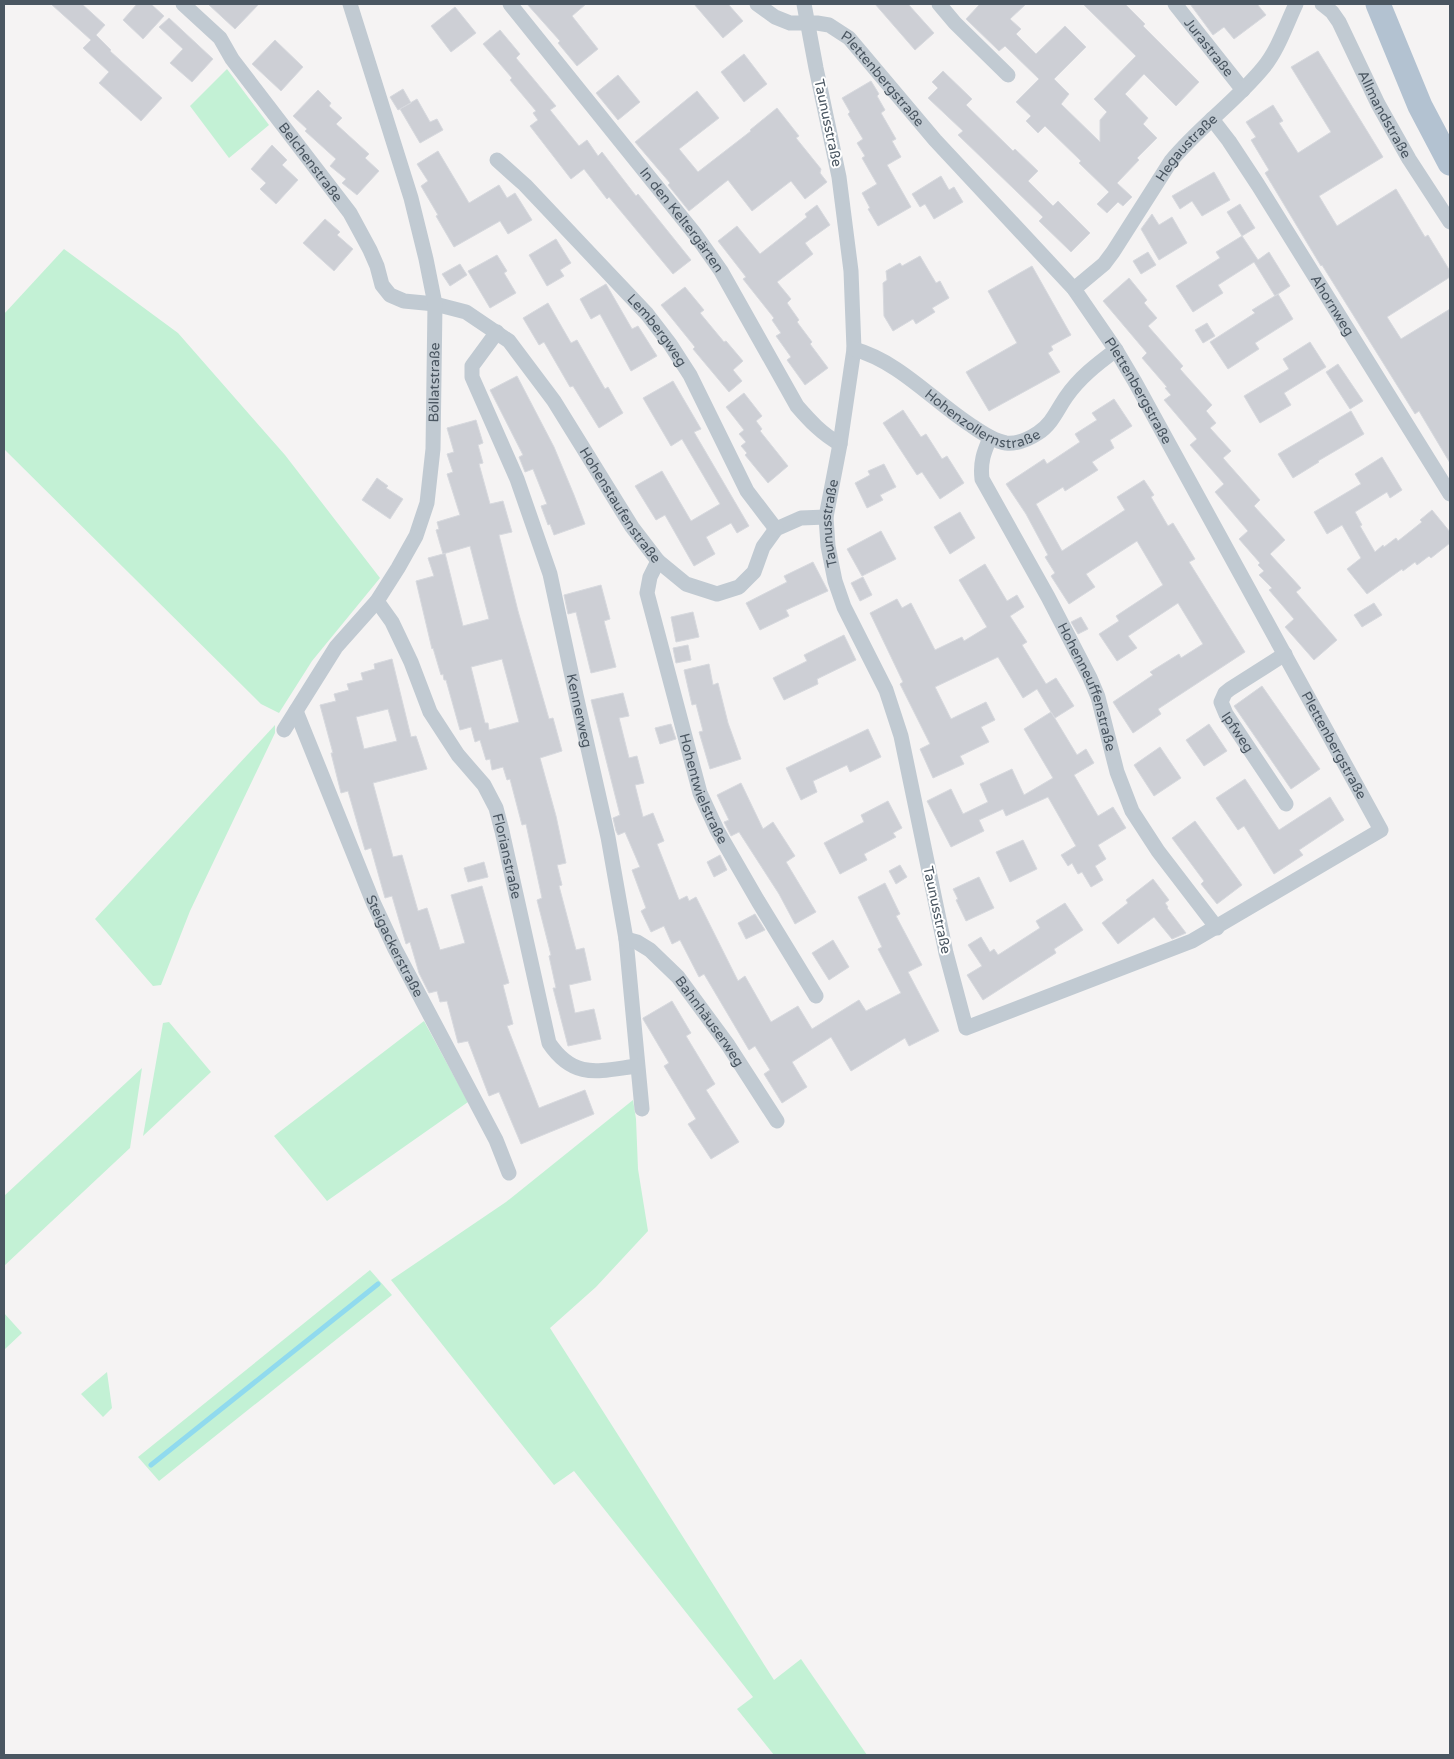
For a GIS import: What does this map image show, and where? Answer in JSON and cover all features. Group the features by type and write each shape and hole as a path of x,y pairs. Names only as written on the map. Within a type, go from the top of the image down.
{"main road":[{"path":"1378,4 1420,106 1450,163"}],"street":[{"name":"Belchenstraße","path":"183,4 220,38 232,59 350,213 370,250 382,285 390,295 404,301 435,304"},
{"name":"Böllatstraße","path":"284,730 336,647 377,601 416,536 427,502 433,449 435,304 411,198 350,4"},
{"name":"In den Keltergärten","path":"510,4 695,234 721,271 797,406 821,431 840,444"},
{"name":"Plettenbergstraße","path":"757,4 775,17 790,22 818,22 829,25 849,38 935,140 1074,289 1116,350 1381,830 1217,928"},
{"name":"Taunusstraße","path":"804,4 842,195 851,271 854,350 840,444 826,517 828,546 835,581 844,607 886,690 901,736 946,953 966,1028 1192,942 1217,928"},
{"path":"939,4 955,23 1008,75"},
{"name":"Jurastraße","path":"1175,4 1243,90"},
{"name":"Hegaustraße","path":"1074,289 1104,264 1114,252 1171,160 1264,67 1296,4"},
{"name":"Allmandstraße","path":"1322,4 1332,12 1339,22 1378,104 1410,160 1450,222"},
{"name":"Ahornweg","path":"1212,119 1258,185 1450,494"},
{"name":"Lembergweg","path":"497,160 525,185 647,314 690,375 747,491 776,529"},
{"name":"Hohenstaufenstraße","path":"435,304 466,312 509,341 554,402 632,527 658,561 686,584 717,594 739,587 754,572 763,547 776,529"},
{"name":"Kennerweg","path":"497,332 472,366 472,377 517,479 550,574 608,837 626,939 642,1109"},
{"name":"Hohenzollernstraße","path":"854,350 866,353 890,365 961,419 990,438 1006,443 1021,441 1041,432 1050,423 1065,398 1078,382 1094,366 1116,350"},
{"name":"Hohenneuffenstraße","path":"990,438 982,456 982,478 1048,597 1090,678 1098,697 1117,772 1132,811 1158,851 1217,928"},
{"path":"776,529 801,518 826,517"},
{"name":"Hohentwielstraße","path":"658,561 650,577 647,593 700,793 717,830 758,902 816,996"},
{"name":"Florianstraße","path":"377,601 392,622 411,662 430,712 458,755 484,785 496,808 550,1043 565,1062 586,1071 637,1066"},
{"name":"Ipfweg","path":"1284,654 1230,689 1225,693 1222,702 1226,714 1286,804"},
{"name":"Steigackerstraße","path":"296,711 373,902 395,949 496,1140 509,1173"},
{"name":"Bahnhäuserweg","path":"626,939 637,942 650,950 678,977 728,1045 777,1121"}],"green space":[{"path":"227,69 269,125 229,158 190,106"},
{"path":"64,249 178,333 285,455 380,578 312,661 279,713 261,704 4,449 4,314"},
{"path":"275,725 275,733 190,911 161,985 153,986 95,919"},
{"path":"424,1021 468,1102 327,1201 274,1136"},
{"path":"169,1022 211,1072 143,1136 163,1023"},
{"path":"142,1068 130,1148 4,1266 4,1196"},
{"path":"633,1100 636,1119 638,1169 648,1231 596,1287 550,1328 774,1680 801,1659 867,1755 774,1755 737,1709 753,1697 574,1471 554,1485 391,1280 506,1202"},
{"path":"370,1270 392,1295 159,1481 138,1457"},
{"path":"4,1313 22,1333 4,1350"},
{"path":"107,1372 112,1408 103,1417 81,1394"}],"building":[{"path":"51,4 82,4 105,25 96,35 110,51 162,98 141,121 99,83 109,72 83,48 91,40"},
{"path":"137,4 151,4 164,16 143,39 123,20"},
{"path":"208,4 259,4 235,29"},
{"path":"527,4 586,4 572,16 598,49 577,66 558,43 560,41"},
{"path":"694,4 728,4 743,21 723,38"},
{"path":"875,4 908,4 934,33 915,50"},
{"path":"980,4 1026,4 1010,19 1021,29 1016,34 1036,54 1065,26 1086,47 1054,79 1069,94 1061,104 1100,142 1100,120 1107,112 1094,99 1136,56 1083,4 1125,4 1145,24 1143,26 1199,82 1176,106 1144,74 1125,94 1148,118 1143,124 1157,138 1137,158 1139,160 1117,183 1132,197 1123,206 1118,202 1107,213 1097,204 1109,192 1045,126 1038,133 1026,121 1031,116 1016,102 1039,79 1005,46 999,51 966,19"},
{"path":"1190,4 1257,4 1266,15 1234,39 1224,27 1213,35"},
{"path":"455,7 476,33 451,52 431,26"},
{"path":"169,18 213,59 192,82 170,63 183,49 159,27"},
{"path":"500,30 520,54 516,58 556,106 550,110 579,146 587,140 598,156 602,152 636,196 638,194 691,260 673,274 609,197 607,199 584,169 571,179 530,126 538,120 533,113 536,111 510,80 512,78 483,44"},
{"path":"275,40 303,67 281,91 252,64"},
{"path":"1318,51 1383,157 1319,196 1337,226 1396,189 1425,237 1428,235 1450,271 1450,277 1387,317 1401,339 1450,309 1450,463 1419,411 1415,414 1321,266 1265,173 1269,170 1251,140 1256,137 1246,122 1273,105 1283,121 1279,123 1298,153 1331,132 1291,67"},
{"path":"744,54 767,84 744,102 721,72"},
{"path":"943,71 972,99 966,105 1013,151 1015,149 1038,171 1028,181 1053,206 1058,201 1090,233 1071,252 1039,221 1043,217 958,135 963,131 928,98 938,88 932,82"},
{"path":"618,75 640,102 618,120 596,93"},
{"path":"871,81 879,94 877,96 885,110 881,113 896,139 892,141 901,157 887,165 911,207 878,226 868,209 870,208 862,193 877,184 862,158 865,156 857,143 863,139 848,114 850,112 842,98"},
{"path":"403,89 411,103 398,110 390,97"},
{"path":"318,90 331,103 329,106 342,118 336,124 369,154 365,158 379,171 357,195 342,183 346,179 330,166 336,159 305,131 307,129 293,116"},
{"path":"697,91 719,118 679,149 698,172 751,131 777,108 799,136 796,138 821,169 820,173 827,182 805,199 791,181 752,211 728,180 689,211 668,185 670,183 635,142"},
{"path":"417,99 430,122 437,119 443,130 420,143 400,109"},
{"path":"272,145 287,160 282,165 298,180 276,204 260,189 266,183 251,169"},
{"path":"438,151 469,203 499,185 507,198 515,193 532,220 508,234 500,221 454,247 421,186 428,181 417,164"},
{"path":"1214,172 1230,200 1202,216 1192,201 1180,209 1172,196"},
{"path":"941,176 949,190 954,187 963,202 934,219 925,204 920,207 912,194"},
{"path":"1240,204 1255,228 1242,236 1227,212"},
{"path":"817,205 830,225 805,243 813,254 777,282 791,299 787,303 799,320 797,322 812,342 810,344 828,368 805,385 787,360 791,357 776,336 781,333 772,320 774,318 743,279 746,277 718,241 737,226 760,254 807,217 805,214"},
{"path":"1152,214 1159,225 1172,217 1187,243 1159,260 1141,229"},
{"path":"325,219 340,232 337,235 353,249 334,271 303,243"},
{"path":"1242,236 1258,260 1269,252 1290,286 1275,296 1254,262 1218,285 1223,293 1193,312 1176,286 1220,258 1216,252"},
{"path":"556,239 571,263 560,270 564,276 547,286 529,255"},
{"path":"1148,252 1156,265 1141,274 1133,261"},
{"path":"497,255 507,271 504,273 516,293 490,308 468,271"},
{"path":"920,256 936,283 940,281 949,298 932,308 935,312 916,324 913,319 893,331 884,316 883,283 887,280 886,271 900,263 902,266"},
{"path":"460,264 467,275 450,286 442,274"},
{"path":"1032,266 1071,335 1051,346 1053,350 1048,353 1060,372 989,411 966,372 1017,343 988,291"},
{"path":"1129,278 1147,300 1144,303 1157,318 1148,326 1183,366 1180,369 1212,405 1206,411 1216,423 1210,428 1231,451 1223,458 1260,500 1254,506 1285,540 1270,554 1301,588 1296,592 1337,640 1314,660 1285,627 1294,619 1269,590 1272,588 1259,575 1264,571 1258,565 1260,563 1239,539 1248,531 1215,492 1224,484 1190,445 1197,439 1164,400 1171,395 1165,388 1167,387 1142,358 1147,353 1103,301"},
{"path":"606,284 632,329 638,326 657,356 631,371 600,314 591,319 580,299"},
{"path":"685,287 704,310 700,313 743,361 733,370 742,381 729,392 693,349 695,347 661,305"},
{"path":"1278,294 1293,319 1255,343 1259,349 1228,369 1210,342 1255,313 1252,310"},
{"path":"548,303 571,343 577,340 605,389 608,387 623,413 599,428 573,386 570,387 544,342 539,345 523,318"},
{"path":"1207,323 1215,336 1203,343 1195,330"},
{"path":"1310,342 1326,367 1284,393 1291,405 1260,423 1244,396 1289,369 1283,359"},
{"path":"1338,364 1363,401 1350,409 1326,372"},
{"path":"517,376 554,447 585,524 554,535 541,506 547,504 533,469 525,472 519,457 523,455 490,390"},
{"path":"673,381 701,429 694,432 749,526 737,533 731,523 706,537 715,554 694,566 665,515 656,520 635,486 662,471 691,521 720,504 682,439 671,446 643,398"},
{"path":"744,393 762,416 756,421 762,429 760,431 788,466 768,483 745,455 747,453 741,446 746,442 739,434 744,430 726,407"},
{"path":"1114,399 1132,426 1110,440 1114,448 1092,462 1098,470 1065,491 1063,487 1036,504 1062,551 1125,510 1117,497 1144,480 1154,495 1151,497 1168,526 1173,523 1195,559 1189,562 1245,652 1158,709 1161,714 1133,733 1113,702 1153,675 1150,672 1179,654 1181,658 1203,644 1178,603 1128,636 1137,648 1117,661 1099,634 1119,621 1116,616 1163,585 1137,541 1086,574 1095,587 1069,604 1051,576 1055,573 1045,557 1048,555 1026,514 1006,484 1044,459 1047,464 1080,442 1075,434 1097,420 1092,413"},
{"path":"903,410 921,437 926,434 942,459 947,456 964,483 940,499 922,472 917,475 883,423"},
{"path":"1351,411 1364,434 1293,478 1278,454"},
{"path":"476,420 483,443 478,445 483,463 479,464 490,504 503,501 512,532 499,535 518,611 549,719 553,718 562,751 540,758 556,816 566,863 557,865 562,885 559,886 576,950 584,948 591,980 569,985 575,1013 594,1009 601,1039 568,1046 553,988 556,988 549,956 551,955 537,900 542,898 526,824 522,825 510,779 507,780 503,767 492,770 490,759 486,760 480,740 475,742 471,727 460,730 446,680 444,680 443,674 441,675 432,649 416,581 434,576 428,558 443,554 436,530 439,529 437,522 460,515 447,474 453,472 447,454 454,452 447,428","holes":["470,546 489,619 463,626 445,553","502,659 519,722 489,730 488,723 485,723 471,667"]},
{"path":"1382,457 1402,490 1390,498 1387,492 1355,512 1362,525 1360,526 1375,552 1396,538 1398,541 1422,522 1420,520 1432,510 1450,532 1450,543 1431,558 1429,556 1417,565 1415,562 1403,571 1402,569 1367,594 1347,569 1361,558 1342,525 1327,534 1314,512 1361,484 1355,474"},
{"path":"884,464 896,487 880,495 883,500 867,508 855,483 870,475 868,471"},
{"path":"377,478 388,486 386,488 403,499 390,519 362,500"},
{"path":"960,512 975,538 950,554 934,527"},
{"path":"881,531 896,559 862,576 847,549"},
{"path":"813,562 828,591 786,610 789,616 760,630 746,603 787,582 784,576"},
{"path":"985,564 1007,601 1017,595 1024,607 1010,616 1027,642 1022,645 1046,684 1056,678 1074,706 1055,718 1037,689 1023,698 998,657 935,687 951,719 986,702 995,720 981,727 989,742 960,756 964,764 933,778 920,749 930,744 900,684 903,682 870,613 897,599 902,608 911,603 935,650 962,637 964,641 987,627 959,580"},
{"path":"863,577 872,595 860,601 851,583"},
{"path":"601,585 610,619 604,621 616,667 591,673 576,612 568,614 564,595"},
{"path":"1374,603 1382,615 1362,627 1354,615"},
{"path":"693,612 699,637 676,642 671,617"},
{"path":"1081,617 1088,629 1078,634 1071,622"},
{"path":"844,635 856,660 817,679 818,684 784,700 773,678 807,661 804,655"},
{"path":"688,645 691,660 676,663 673,648"},
{"path":"392,659 411,737 416,736 427,769 373,783 393,857 402,855 418,911 427,908 440,950 465,943 451,895 482,886 509,983 503,985 513,1024 507,1026 539,1108 585,1090 594,1114 521,1144 499,1092 489,1096 468,1041 458,1043 447,1001 440,1002 437,991 429,993 419,973 410,942 406,944 392,896 385,898 371,848 365,850 348,791 341,793 331,753 333,753 320,705 336,701 334,694 349,690 347,684 363,680 361,673 375,669 374,664","holes":["388,709 397,741 364,749 356,717"]},
{"path":"709,664 713,685 718,683 728,723 741,759 710,769 699,732 703,731 696,704 692,705 684,670"},
{"path":"1262,686 1320,769 1291,789 1234,706"},
{"path":"623,693 629,716 619,718 629,758 637,756 644,783 635,785 643,817 653,813 664,841 657,844 679,900 687,896 689,901 696,897 738,981 745,976 771,1022 798,1006 812,1029 859,1000 866,1011 901,993 878,949 882,947 858,897 885,883 900,914 896,916 922,965 908,972 939,1031 909,1046 905,1038 851,1071 831,1037 792,1062 807,1087 782,1103 764,1074 770,1070 755,1046 749,1050 704,974 699,977 680,940 672,944 664,926 651,932 641,911 646,908 632,870 640,867 625,832 618,835 616,831 613,818 620,815 591,700"},
{"path":"1051,712 1077,755 1086,749 1094,763 1074,775 1098,816 1113,807 1126,828 1098,845 1106,859 1095,866 1103,880 1091,887 1082,872 1078,874 1072,863 1068,866 1061,855 1076,846 1048,797 1006,816 1003,809 979,820 984,831 951,847 927,801 951,789 963,814 988,802 980,784 1012,769 1024,795 1053,778 1024,729"},
{"path":"671,724 676,739 660,744 655,728"},
{"path":"1209,724 1227,751 1204,766 1186,740"},
{"path":"868,729 881,757 850,772 847,765 813,781 817,792 801,800 786,768"},
{"path":"1160,747 1181,778 1154,796 1134,765"},
{"path":"1245,779 1279,830 1330,797 1344,820 1299,850 1303,855 1274,874 1244,826 1238,830 1216,798"},
{"path":"741,783 763,829 773,822 795,856 786,862 816,912 795,924 779,894 739,832 731,836 724,822 729,820 717,795"},
{"path":"888,801 902,828 893,833 896,837 864,854 867,860 840,874 824,843 864,822 861,815"},
{"path":"1195,821 1242,885 1217,904 1201,884 1204,881 1172,838"},
{"path":"1023,840 1037,869 1010,882 996,852"},
{"path":"720,855 727,870 714,877 707,862"},
{"path":"484,862 488,877 468,882 464,868"},
{"path":"900,865 907,877 896,884 889,871"},
{"path":"979,877 994,908 966,921 953,889"},
{"path":"1153,879 1169,900 1165,903 1167,908 1186,933 1172,939 1154,917 1118,944 1102,923 1128,903 1126,900"},
{"path":"1065,903 1083,930 1054,949 1056,953 983,1000 967,975 982,966 968,945 981,937 990,952 994,949 998,955 1040,928 1036,921"},
{"path":"755,914 765,930 746,939 738,923"},
{"path":"833,940 849,967 829,980 812,953"},
{"path":"672,1001 691,1033 686,1036 715,1084 706,1090 739,1142 711,1159 688,1124 696,1119 664,1066 669,1063 643,1019"}],"waterway":[{"path":"151,1465 378,1284"}]}
